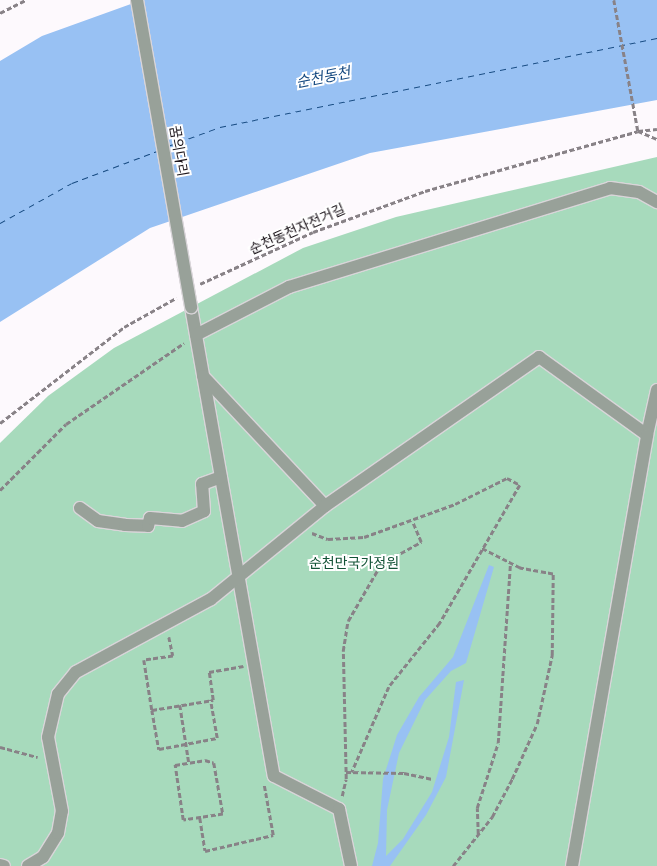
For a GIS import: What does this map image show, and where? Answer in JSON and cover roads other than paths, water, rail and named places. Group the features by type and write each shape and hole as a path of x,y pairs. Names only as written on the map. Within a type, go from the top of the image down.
{"street":[{"name":"꿈의다리","path":"137,0 238,579 256,664 274,776 338,809 351,866"},
{"path":"196,334 289,287 610,188 639,192 657,202"},
{"path":"28,866 43,857 58,833 62,811 49,759 52,712 67,681 94,658 211,599 303,526 325,506 539,357 647,435"},
{"path":"203,376 325,506"},
{"path":"572,866 647,435 657,390"},
{"path":"80,508 98,520 126,525 148,526 150,518 182,521 204,511 202,484 221,477"},
{"path":"0,865 4,866"}],"water":[{"name":"순천동천","path":"142,0 657,0 657,100 370,153 150,228 0,322 0,61 42,36"},
{"path":"489,565 494,567 466,663 451,671 425,700 399,753 387,810 386,856 403,839 432,792 449,737 456,682 464,680 446,777 426,815 390,866 372,866 378,843 383,779 397,735 419,697 453,657"}],"park label":[{"name":"순천만국가정원","path":"354,563"}]}
